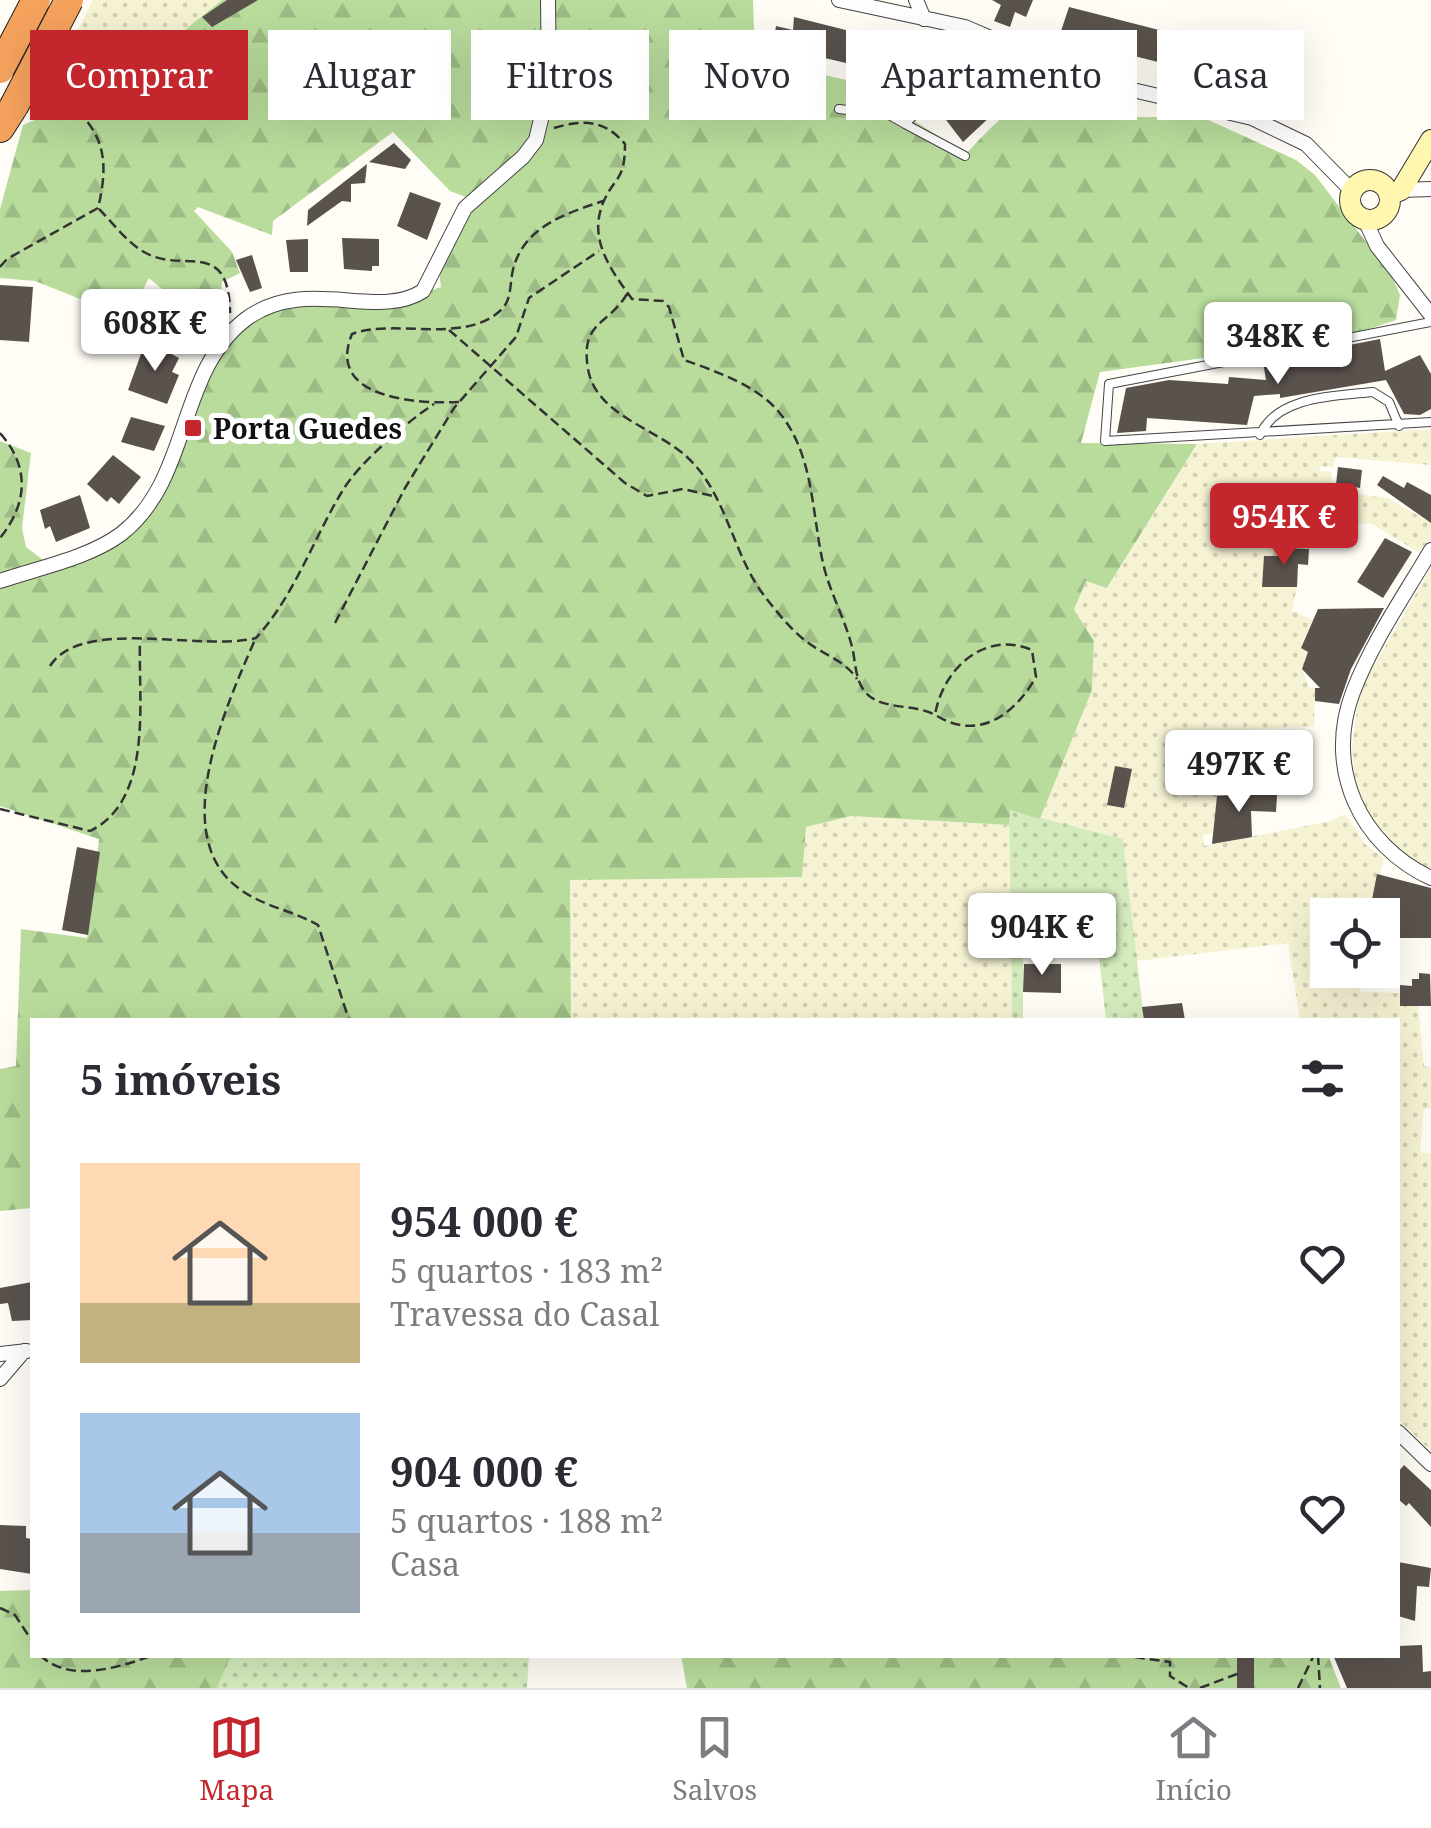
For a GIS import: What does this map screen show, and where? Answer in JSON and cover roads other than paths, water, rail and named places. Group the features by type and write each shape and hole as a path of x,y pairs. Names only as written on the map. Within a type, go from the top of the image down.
{"highway":[{"path":"0,69 36,0"},
{"path":"7,117 68,0"}],"street":[{"path":"0,581 95,548 119,535 139,516 171,470 206,372 227,338 264,308 291,299 410,299 435,272 465,208 523,158 538,132 549,86 548,0"},
{"path":"839,0 964,30"},
{"path":"916,0 924,19"},
{"path":"1137,91 1262,122 1306,144 1352,190"},
{"path":"1365,220 1382,216 1431,140"},
{"path":"1431,188 1395,193 1374,180 1360,182 1352,190 1351,208 1365,220 1376,246 1431,319"},
{"path":"1431,550 1374,646 1351,695 1346,762 1353,804 1374,839 1397,859 1431,878"},
{"path":"0,1354 28,1351"},
{"path":"0,1379 28,1351"},
{"path":"1400,1434 1431,1464"}],"lane":[{"path":"839,109 888,115 965,156"},
{"path":"905,124 909,120"},
{"path":"1431,319 1109,384 1105,441 1431,422"},
{"path":"1260,434 1266,420 1279,409 1373,392 1389,402 1399,426"}],"place":[{"name":"Porta Guedes","path":"193,428"}]}
